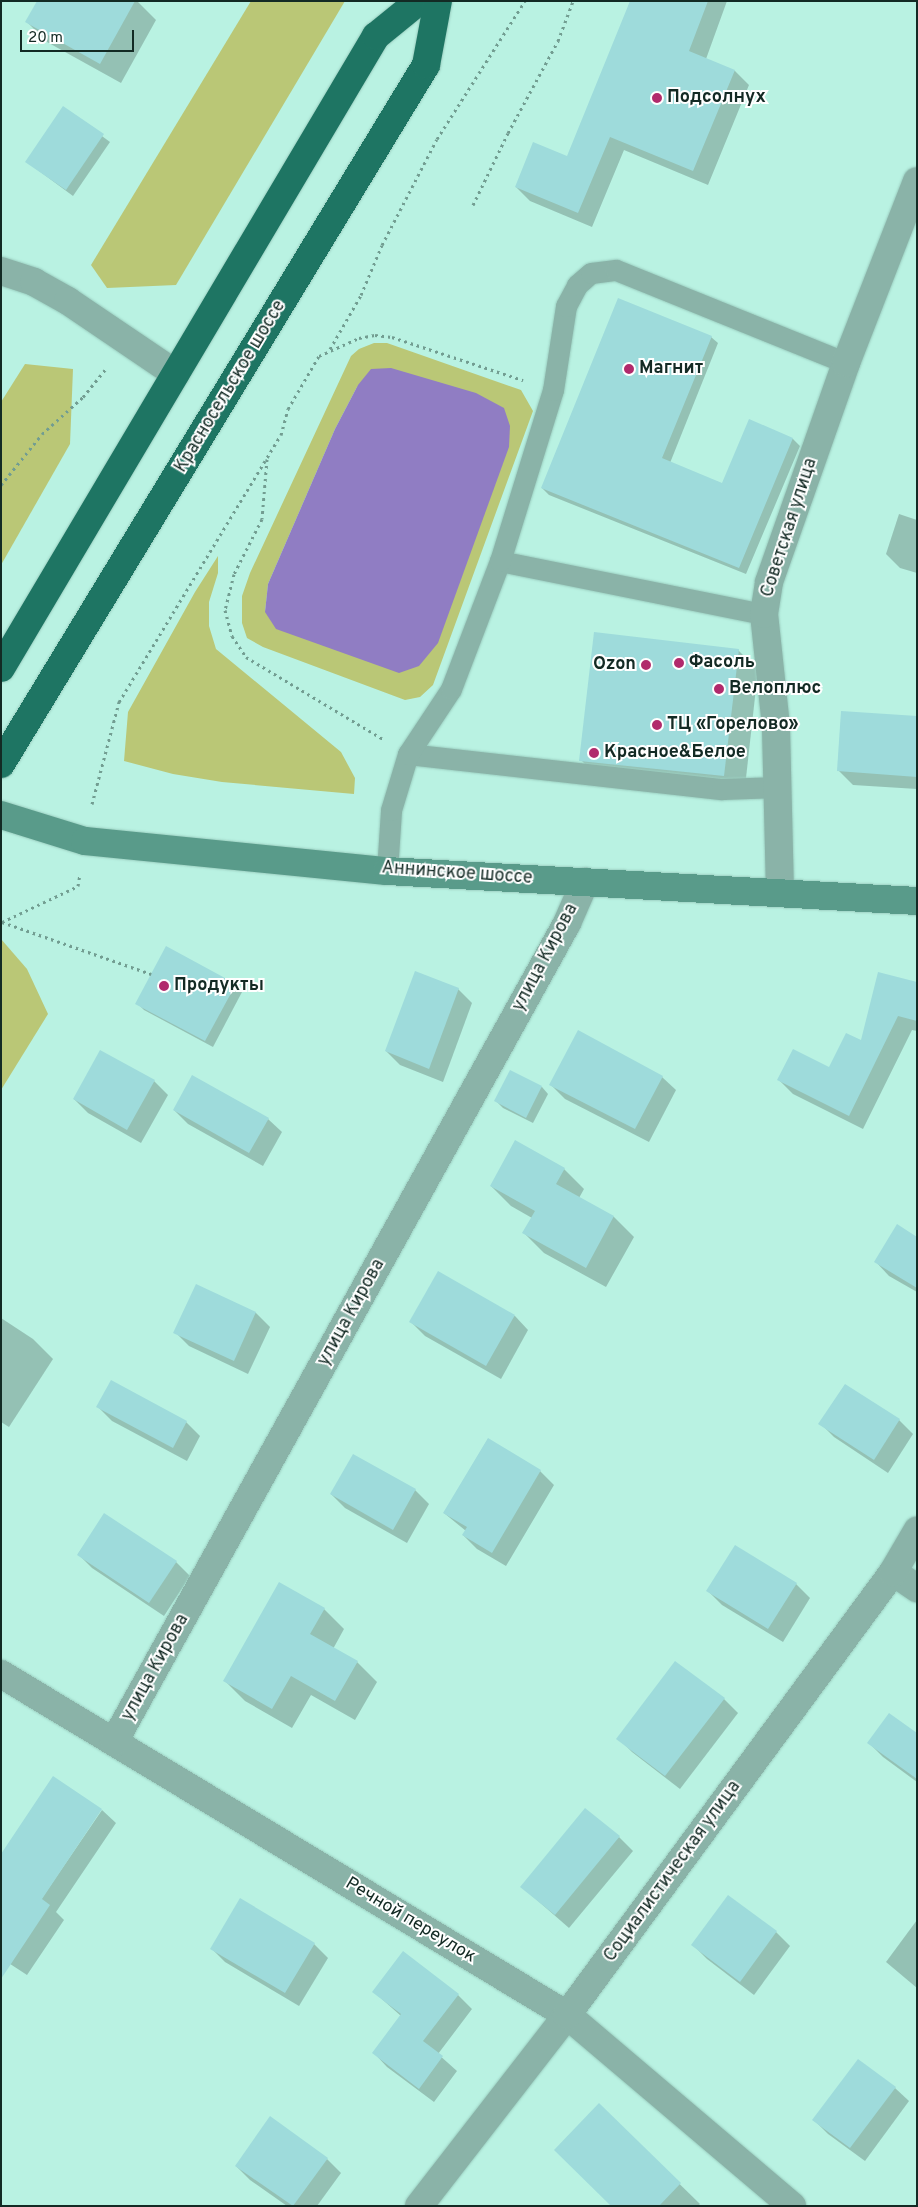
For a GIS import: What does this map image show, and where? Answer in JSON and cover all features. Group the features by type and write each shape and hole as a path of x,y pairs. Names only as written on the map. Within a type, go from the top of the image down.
{"highway":[{"path":"1,668 376,36 419,1"},
{"name":"Красносельское шоссе","path":"1,764 426,65 438,1"}],"street":[{"name":"Советская улица","path":"780,892 776,726 764,614 769,582 846,363 917,181"},
{"path":"1,271 34,282 68,300 176,374"},
{"name":"Аннинское шоссе","path":"1,815 85,841 387,871 917,901"},
{"name":"улица Кирова","path":"114,1742 567,924 585,882"},
{"name":"Социалистическая улица","path":"419,2206 567,2015 892,1572 917,1531"},
{"path":"892,1572 917,1588"},
{"name":"Речной переулок","path":"1,1674 567,2015 792,2206"}],"lane":[{"path":"387,871 392,810 408,754 452,689 500,561 552,390 566,306 577,285 591,272 616,270 846,363"},
{"path":"500,561 764,614"},
{"path":"408,754 722,789 778,787"}],"path":[{"path":"329,350 361,296 382,245 437,139 524,1"},
{"path":"473,205 508,132 558,41 573,1"},
{"path":"92,804 119,702 281,435 288,409 319,356 359,338 375,335 392,337 552,390"},
{"path":"1,485 42,434 83,397 110,363 124,339"},
{"path":"268,456 262,519 234,574 225,610 232,636 246,657 408,754"},
{"path":"2,922 78,886 80,871"},
{"path":"2,922 151,974"}],"green space":[{"path":"251,1 345,1 176,285 107,288 91,265"},
{"path":"374,343 387,343 521,390 533,411 433,685 420,697 405,700 263,647 247,638 242,623 242,596 250,573 351,356 359,349","holes":["358,385 265,612 268,584 335,429"]},
{"path":"25,364 73,369 70,444 1,565 1,402"},
{"path":"218,556 218,573 209,602 209,626 216,649 341,752 355,778 354,794 222,782 173,774 124,761 128,712 195,592"},
{"path":"1,939 27,969 48,1014 1,1090"}],"shaded area":[{"path":"391,368 476,393 504,408 510,426 509,447 438,643 419,666 399,673 276,629 265,612 268,584 335,429 358,385 371,369"}],"building":[{"path":"37,1 135,1 100,64 25,22"},
{"name":"Подсолнух","path":"630,1 708,1 689,51 735,70 693,171 610,137 578,213 515,187 533,142 567,156"},
{"path":"63,106 104,134 66,190 25,162"},
{"path":"618,298 712,336 662,458 722,483 749,419 793,438 739,568 541,488"},
{"name":"ТЦ «Горелово»","path":"594,632 739,649 724,776 579,761"},
{"path":"841,711 917,716 917,777 837,771"},
{"path":"166,946 236,984 205,1041 135,1004"},
{"path":"415,971 459,988 429,1069 385,1051"},
{"path":"878,972 917,982 917,1021 898,1016 849,1116 777,1080 793,1049 829,1067 846,1033 861,1040"},
{"path":"578,1030 663,1076 635,1129 549,1085"},
{"path":"100,1050 155,1080 127,1130 73,1099"},
{"path":"510,1070 542,1086 526,1118 494,1101"},
{"path":"192,1075 269,1118 249,1153 173,1110"},
{"path":"515,1140 565,1168 556,1184 614,1216 586,1268 522,1233 535,1211 490,1186"},
{"path":"897,1224 917,1237 917,1288 874,1262"},
{"path":"438,1271 515,1315 486,1366 409,1322"},
{"path":"196,1284 256,1312 234,1361 173,1333"},
{"path":"111,1380 187,1421 173,1448 96,1407"},
{"path":"845,1384 900,1419 874,1460 818,1424"},
{"path":"488,1438 541,1470 492,1553 462,1535 467,1527 443,1513"},
{"path":"353,1454 416,1489 393,1530 330,1494"},
{"path":"104,1513 177,1561 149,1603 77,1555"},
{"path":"735,1545 797,1583 768,1629 706,1591"},
{"path":"279,1582 325,1608 310,1634 358,1661 335,1701 291,1676 272,1709 223,1681"},
{"path":"675,1661 725,1698 665,1776 616,1739"},
{"path":"889,1713 917,1733 917,1779 867,1743"},
{"path":"53,1776 102,1809 42,1899 50,1905 1,1979 1,1854"},
{"path":"585,1808 620,1836 555,1915 520,1887"},
{"path":"728,1895 777,1931 740,1982 691,1945"},
{"path":"240,1898 315,1943 285,1993 210,1949"},
{"path":"403,1951 459,1994 423,2041 443,2056 419,2089 372,2053 401,2014 372,1992"},
{"path":"858,2059 896,2087 850,2148 812,2120"},
{"path":"599,2103 681,2183 659,2206 611,2206 554,2150"},
{"path":"270,2116 328,2158 293,2206 235,2166"}],"place":[{"name":"Подсолнух","path":"657,98"},
{"name":"Магнит","path":"629,369"},
{"name":"Фасоль","path":"679,663"},
{"name":"Ozon","path":"646,665"},
{"name":"Велоплюс","path":"719,689"},
{"name":"ТЦ «Горелово»","path":"657,725"},
{"name":"Красное&Белое","path":"594,753"},
{"name":"Продукты","path":"164,986"}]}
